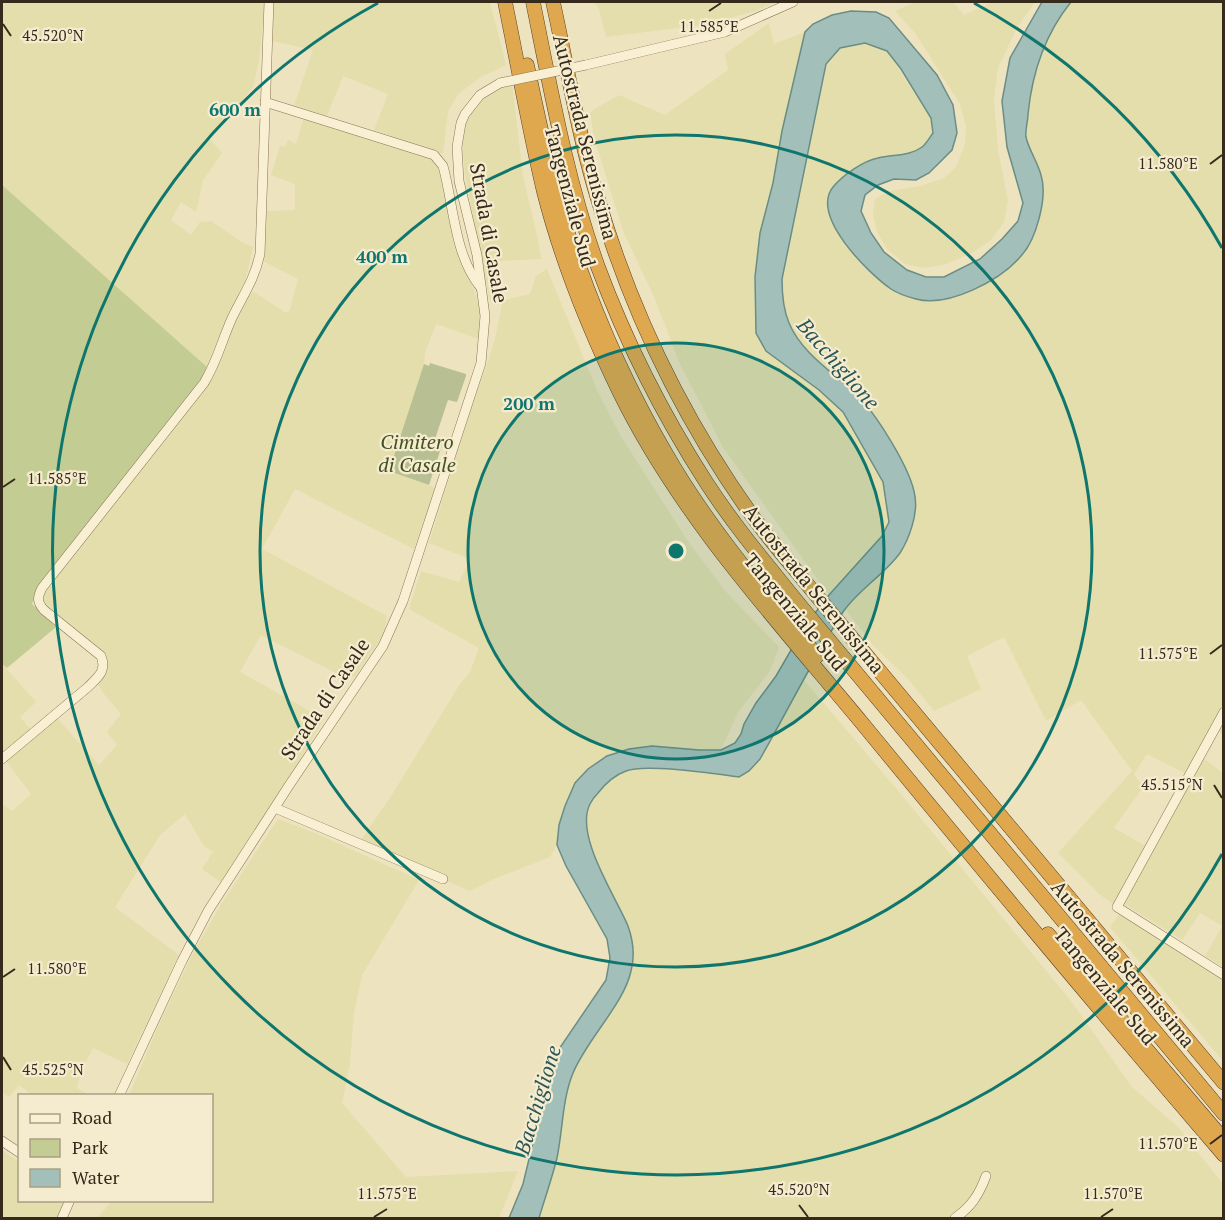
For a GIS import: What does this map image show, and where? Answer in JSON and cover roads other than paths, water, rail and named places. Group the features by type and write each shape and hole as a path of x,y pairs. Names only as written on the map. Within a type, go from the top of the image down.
{"highway":[{"name":"Tangenziale Sud","path":"505,2 545,195 581,304 620,393 656,459 709,538 1224,1140"},
{"name":"Tangenziale Sud","path":"514,2 554,183 578,262 609,341 633,394 665,454 711,523 790,631"},
{"name":"Autostrada Serenissima","path":"533,2 563,146 598,267 633,350 669,420 707,484 803,609 1224,1114"},
{"name":"Autostrada Serenissima","path":"553,2 583,141 597,196 618,260 651,342 696,428 724,474 754,519 816,595 1224,1083"},
{"name":"Tangenziale Sud","path":"820,666 1076,983 1224,1155"}],"street":[{"path":"2,759 101,674 104,662 101,656 44,610 38,602 38,596 204,383 219,356 231,320 253,280 260,254 269,2"},
{"name":"Strada di Casale","path":"119,1094 208,911 382,646 403,601 481,363 485,316 482,290 477,255 459,181 457,147 465,114 480,95 500,82 586,65 725,32 793,2"},
{"path":"265,102 434,155 443,166 466,262 474,280 482,290"},
{"path":"1224,712 1117,907 1224,975"},
{"path":"275,808 443,879"},
{"path":"2,1141 18,1152"},
{"path":"955,1218 968,1209 975,1200 986,1176"},
{"path":"62,1218 69,1202"}],"water":[{"name":"Bacchiglione","path":"1042,2 1071,2 1054,27 1041,55 1030,99 1026,137 1040,170 1043,184 1042,206 1036,229 1026,249 1012,265 987,283 958,296 929,301 903,295 893,290 856,257 835,228 829,213 828,199 837,182 866,162 917,150 933,133 931,118 901,69 887,51 865,43 840,48 826,64 782,279 784,307 789,323 801,343 854,392 872,412 891,441 907,472 915,497 912,526 900,553 843,612 760,759 749,771 739,777 681,770 635,769 614,777 591,803 587,817 592,849 628,926 633,960 621,996 579,1060 569,1083 557,1158 539,1218 509,1218 523,1184 551,1068 559,1049 606,980 610,958 607,939 566,866 557,845 559,825 575,783 588,769 607,756 629,749 652,746 721,750 735,743 756,703 776,676 805,626 829,595 882,536 889,522 883,482 843,412 819,390 766,351 756,333 755,277 760,233 805,32 813,24 832,15 851,11 876,12 889,18 937,75 953,105 957,133 952,150 929,173 916,180 894,179 878,185 865,195 861,211 871,233 884,252 907,270 926,277 944,277 980,259 1018,221 1023,203 1007,147 1002,101 1010,58"}],"park label":[{"name":"Cimitero di Casale","path":"417,454"}]}
